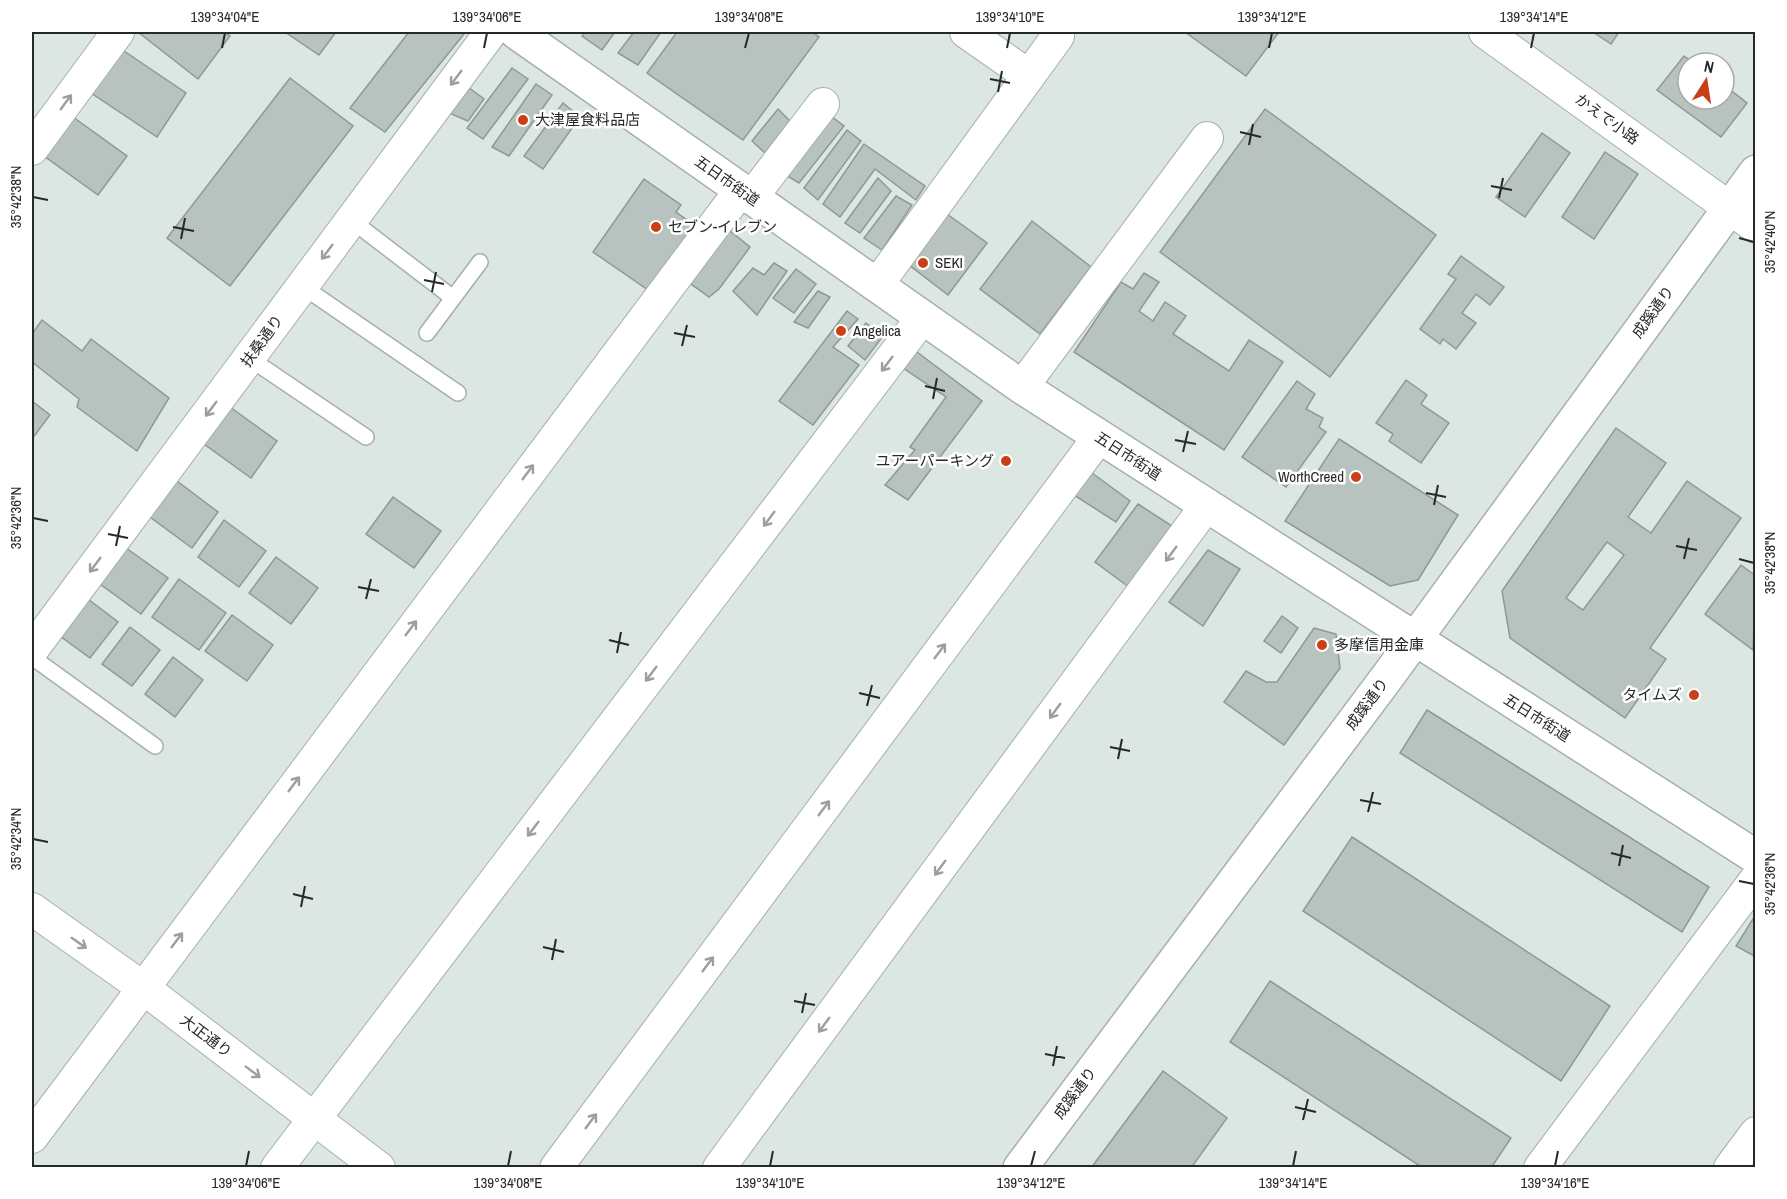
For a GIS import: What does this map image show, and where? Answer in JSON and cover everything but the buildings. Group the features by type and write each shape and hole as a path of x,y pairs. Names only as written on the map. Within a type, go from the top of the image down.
{"main road":[{"name":"五日市街道","path":"516,32 1022,387 1413,640 1755,857"},
{"name":"成蹊通り","path":"1020,1167 1413,640 1755,172"}],"street":[{"path":"32,149 118,32"},
{"name":"扶桑通り","path":"32,650 491,32"},
{"path":"966,32 1029,76"},
{"name":"かえで小路","path":"1485,32 1755,227"},
{"path":"877,285 1058,36"},
{"path":"32,1137 142,987 745,194 823,104"},
{"path":"1022,387 1207,138"},
{"path":"277,1167 922,317"},
{"path":"556,1167 1099,437"},
{"path":"719,1167 1206,506"},
{"path":"1540,1167 1755,879"},
{"name":"大正通り","path":"32,909 142,987 379,1167"},
{"path":"1730,1167 1755,1133"}],"lane":[{"path":"351,220 453,298"},
{"path":"427,333 480,262"},
{"path":"302,286 458,393"},
{"path":"249,357 366,437"},
{"path":"32,657 154,746"}],"place":[{"name":"大津屋食料品店","path":"523,120"},
{"name":"セブン-イレブン","path":"656,227"},
{"name":"SEKI","path":"923,263"},
{"name":"Angelica","path":"841,331"},
{"name":"ユアーパーキング","path":"1006,461"},
{"name":"WorthCreed","path":"1356,477"},
{"name":"多摩信用金庫","path":"1322,645"},
{"name":"タイムズ","path":"1694,695"}]}
